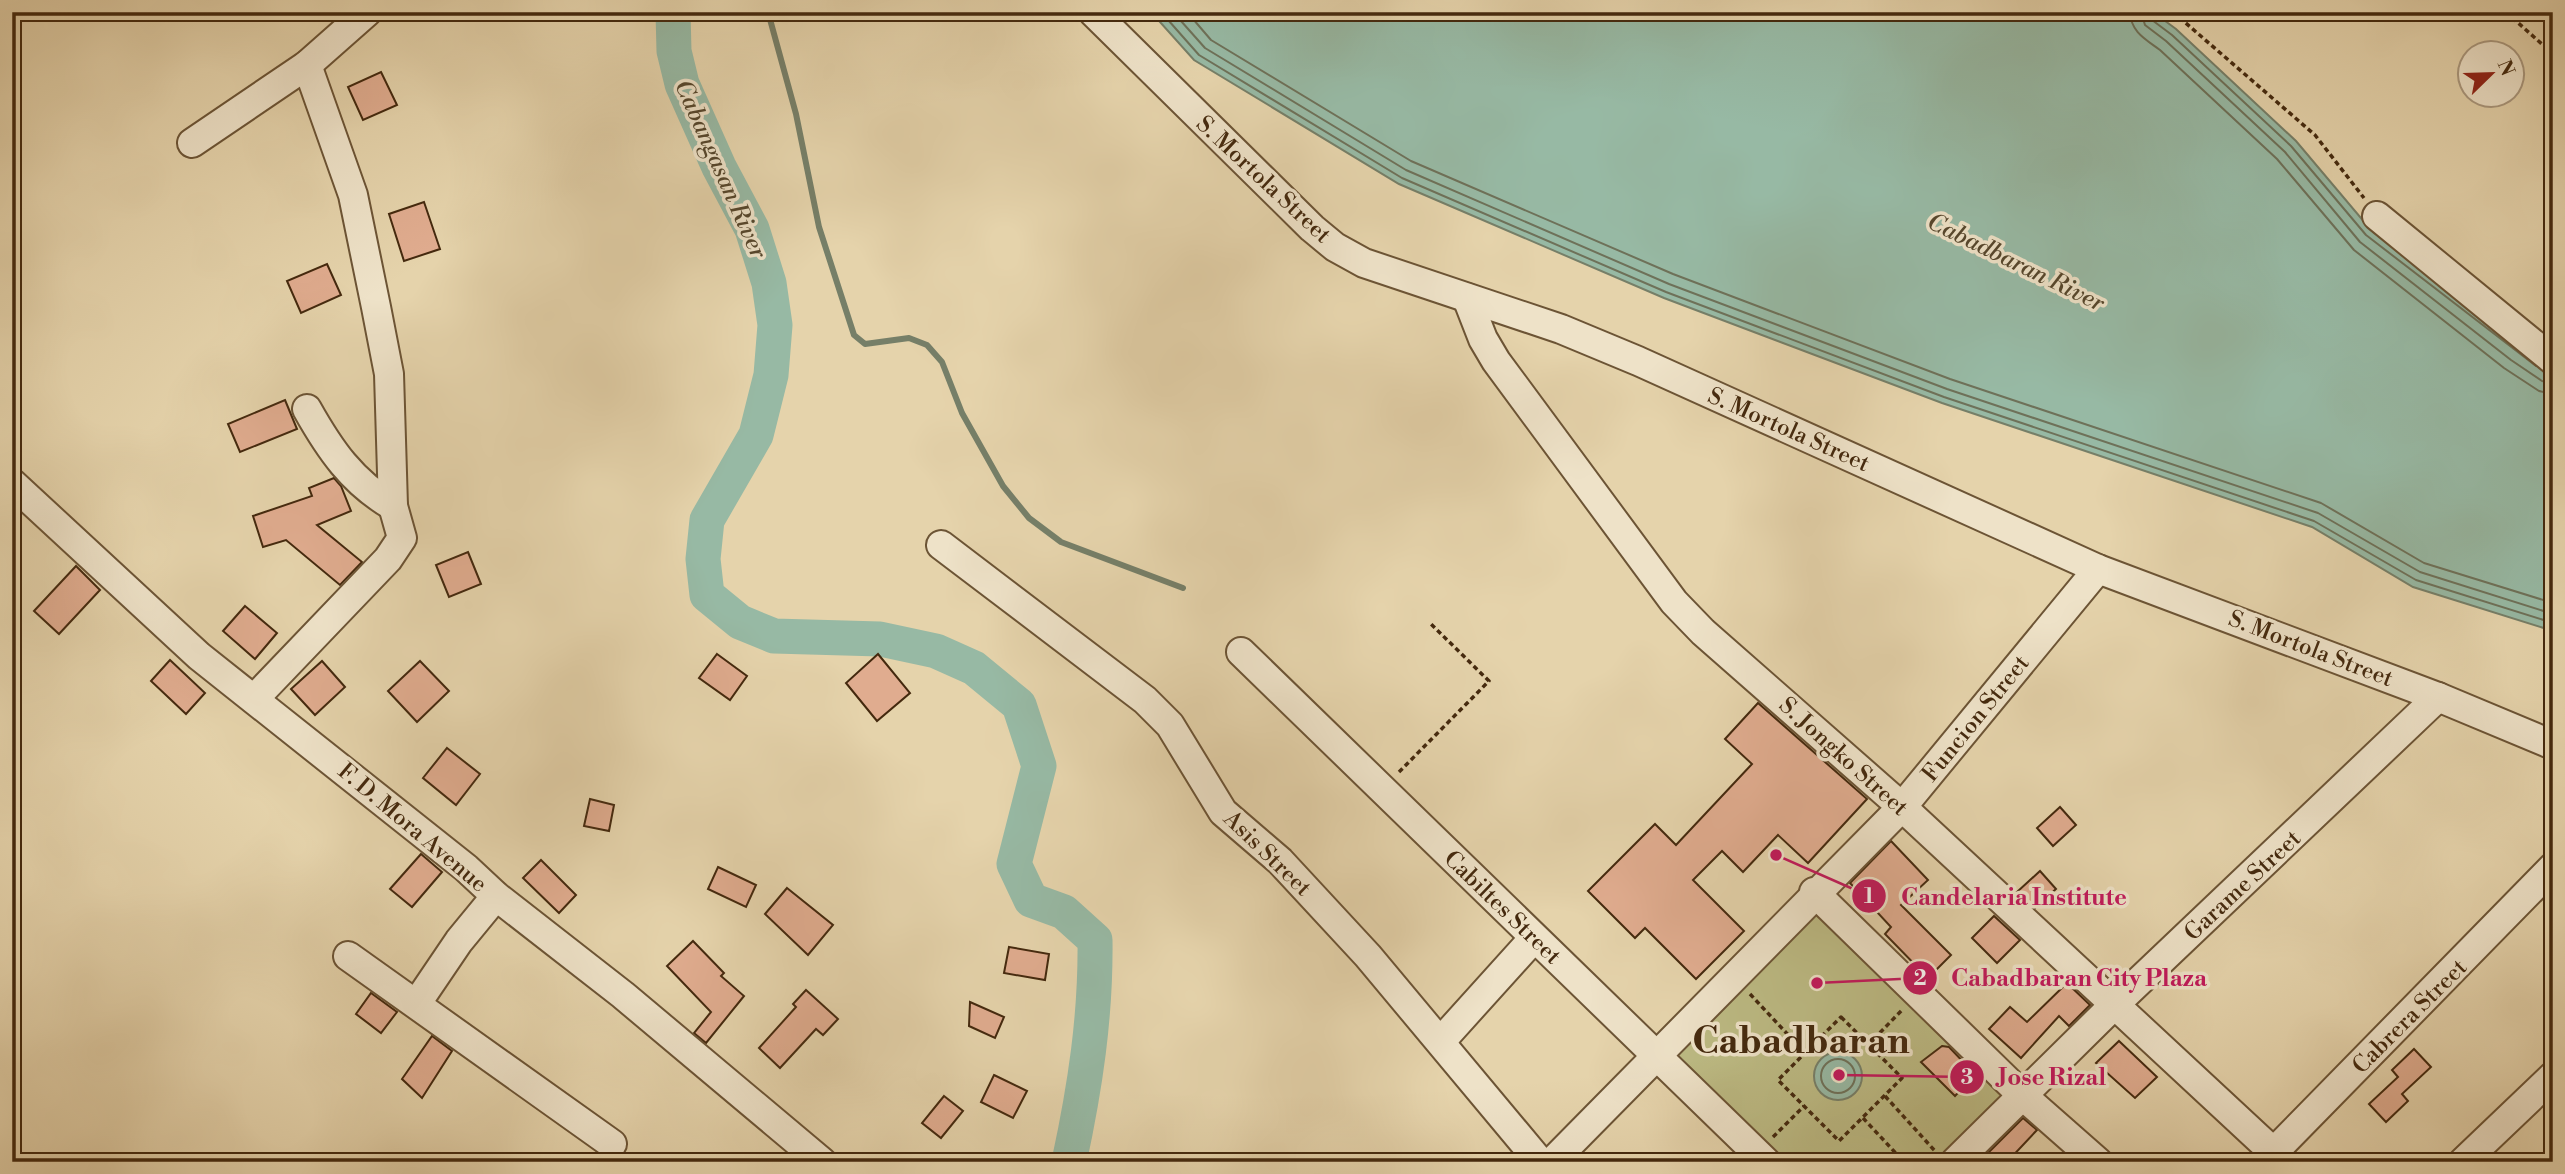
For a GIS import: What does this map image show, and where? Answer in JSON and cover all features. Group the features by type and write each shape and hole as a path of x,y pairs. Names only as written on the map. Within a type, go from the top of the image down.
{"street":[{"path":"192,143 307,65 367,12"},
{"name":"S. Mortola Street","path":"1093,12 1335,247 1364,263 1561,329 1638,361 2098,569 2438,696 2553,745"},
{"path":"254,699 388,559 402,538 393,506 387,360 352,195 307,65"},
{"path":"2377,216 2553,360"},
{"name":"S. Jongko Street","path":"1467,298 1483,339 1496,361 1674,602 1703,632 1902,807 2274,1159"},
{"path":"307,409 346,470 372,494 393,506"},
{"name":"F. D. Mora Avenue","path":"12,483 199,656 623,995 822,1162"},
{"name":"Asis Street","path":"941,545 1144,700 1176,734 1223,812 1280,861 1368,956 1540,1162"},
{"name":"Funcion Street","path":"1552,1162 1814,892 1902,807 2098,569"},
{"name":"Cabiltes Street","path":"1241,652 1762,1157"},
{"name":"Garame Street","path":"1955,1162 2113,1006 2438,696"},
{"name":"Cabrera Street","path":"2274,1159 2553,867"},
{"path":"1814,892 2023,1096 2098,1162"},
{"path":"417,1003 459,941 496,896"},
{"path":"1441,1041 1534,938"},
{"path":"348,956 612,1144"},
{"path":"2463,1162 2553,1076"}],"path":[{"path":"2173,12 2315,135 2377,216"},
{"path":"2506,12 2553,54"},
{"path":"1382,789 1489,681 1430,622"},
{"path":"1734,977 1805,1053"},
{"path":"1868,1045 1918,994"},
{"path":"1841,1017 1902,1079 1839,1141 1778,1080 1805,1053 1841,1017"},
{"path":"1885,1096 1923,1138"},
{"path":"1762,1157 1804,1106"},
{"path":"1863,1118 1904,1162"}],"shaded area":[{"path":"1814,911 2006,1094 1937,1162 1784,1162 1675,1056"}],"water":[{"name":"Cabadbaran River","path":"1151,12 2153,12 2176,29 2296,141 2371,230 2553,369 2553,631 2413,587 2312,527 1942,403 1664,298 1399,184 1194,60"},
{"path":"1838,1052 1855,1059 1862,1076 1855,1093 1838,1100 1821,1093 1814,1076 1821,1059"}],"building":[{"path":"381,72 397,105 363,120 348,87"},
{"path":"424,202 440,249 404,261 389,214"},
{"path":"327,264 341,295 301,313 287,281"},
{"path":"285,400 297,429 240,452 228,424"},
{"path":"334,478 341,486 351,511 317,525 362,562 340,585 286,540 263,547 253,516 312,496 309,488"},
{"path":"468,552 481,584 449,597 436,565"},
{"path":"76,566 100,590 59,634 34,611"},
{"path":"245,606 277,633 255,659 223,631"},
{"path":"717,654 747,676 730,700 699,678"},
{"path":"878,654 910,693 877,721 846,683"},
{"path":"170,660 205,693 186,714 151,681"},
{"path":"322,661 345,687 315,715 291,689"},
{"path":"420,661 449,691 417,722 388,691"},
{"path":"1758,703 1867,799 1808,863 1778,835 1743,872 1722,851 1693,880 1744,931 1696,979 1645,928 1635,938 1588,891 1655,824 1676,845 1752,764 1725,739"},
{"path":"447,748 480,774 456,805 423,778"},
{"path":"590,799 614,805 609,831 584,826"},
{"path":"2060,807 2076,825 2053,846 2037,828"},
{"path":"1891,841 1928,880 1901,905 1951,955 1928,978 1885,934 1891,927 1850,883"},
{"path":"421,854 442,872 412,907 390,889"},
{"path":"541,860 576,895 559,913 523,878"},
{"path":"718,867 756,885 746,907 708,889"},
{"path":"2040,871 2056,889 2035,908 2017,892"},
{"path":"787,888 833,925 808,955 765,914"},
{"path":"1994,916 2020,940 1997,963 1972,938"},
{"path":"693,941 724,973 721,976 744,996 706,1043 694,1033 711,1012 667,966"},
{"path":"1009,947 1049,954 1045,980 1004,973"},
{"path":"2067,983 2090,1005 2069,1026 2059,1016 2021,1058 1989,1029 2010,1007 2027,1022"},
{"path":"806,990 838,1019 823,1035 816,1029 780,1068 759,1048 796,1007 793,1004"},
{"path":"371,993 397,1012 381,1033 356,1014"},
{"path":"970,1002 1004,1017 995,1038 969,1026"},
{"path":"432,1036 452,1051 422,1098 402,1079"},
{"path":"2119,1041 2157,1077 2135,1098 2096,1063"},
{"path":"1942,1046 1949,1047 1969,1068 1969,1081 1955,1096 1921,1062"},
{"path":"2414,1049 2431,1067 2402,1094 2408,1101 2386,1122 2369,1104 2398,1077 2392,1070"},
{"path":"994,1075 1027,1091 1013,1118 981,1102"},
{"path":"944,1096 963,1111 941,1138 922,1123"},
{"path":"2023,1118 2037,1130 2007,1162 1979,1162"}],"waterway":[{"name":"Cabangasan River","path":"673,12 674,51 682,84 719,167 752,229 769,283 775,325 771,375 756,435 707,520 703,559 707,595 740,622 774,636 880,639 936,651 974,668 1019,705 1039,766 1014,864 1031,900 1064,912 1095,940 1094,996 1088,1052 1069,1162"},
{"path":"768,12 796,114 819,227 854,335 865,344 909,338 927,345 942,362 962,413 1003,486 1029,518 1061,542 1183,588"}],"place":[{"name":"Candelaria Institute","path":"1776,855"},
{"name":"Cabadbaran City Plaza","path":"1817,983"},
{"name":"Jose Rizal","path":"1839,1075"}],"district":[{"name":"Cabadbaran","path":"1801,1040"}]}
